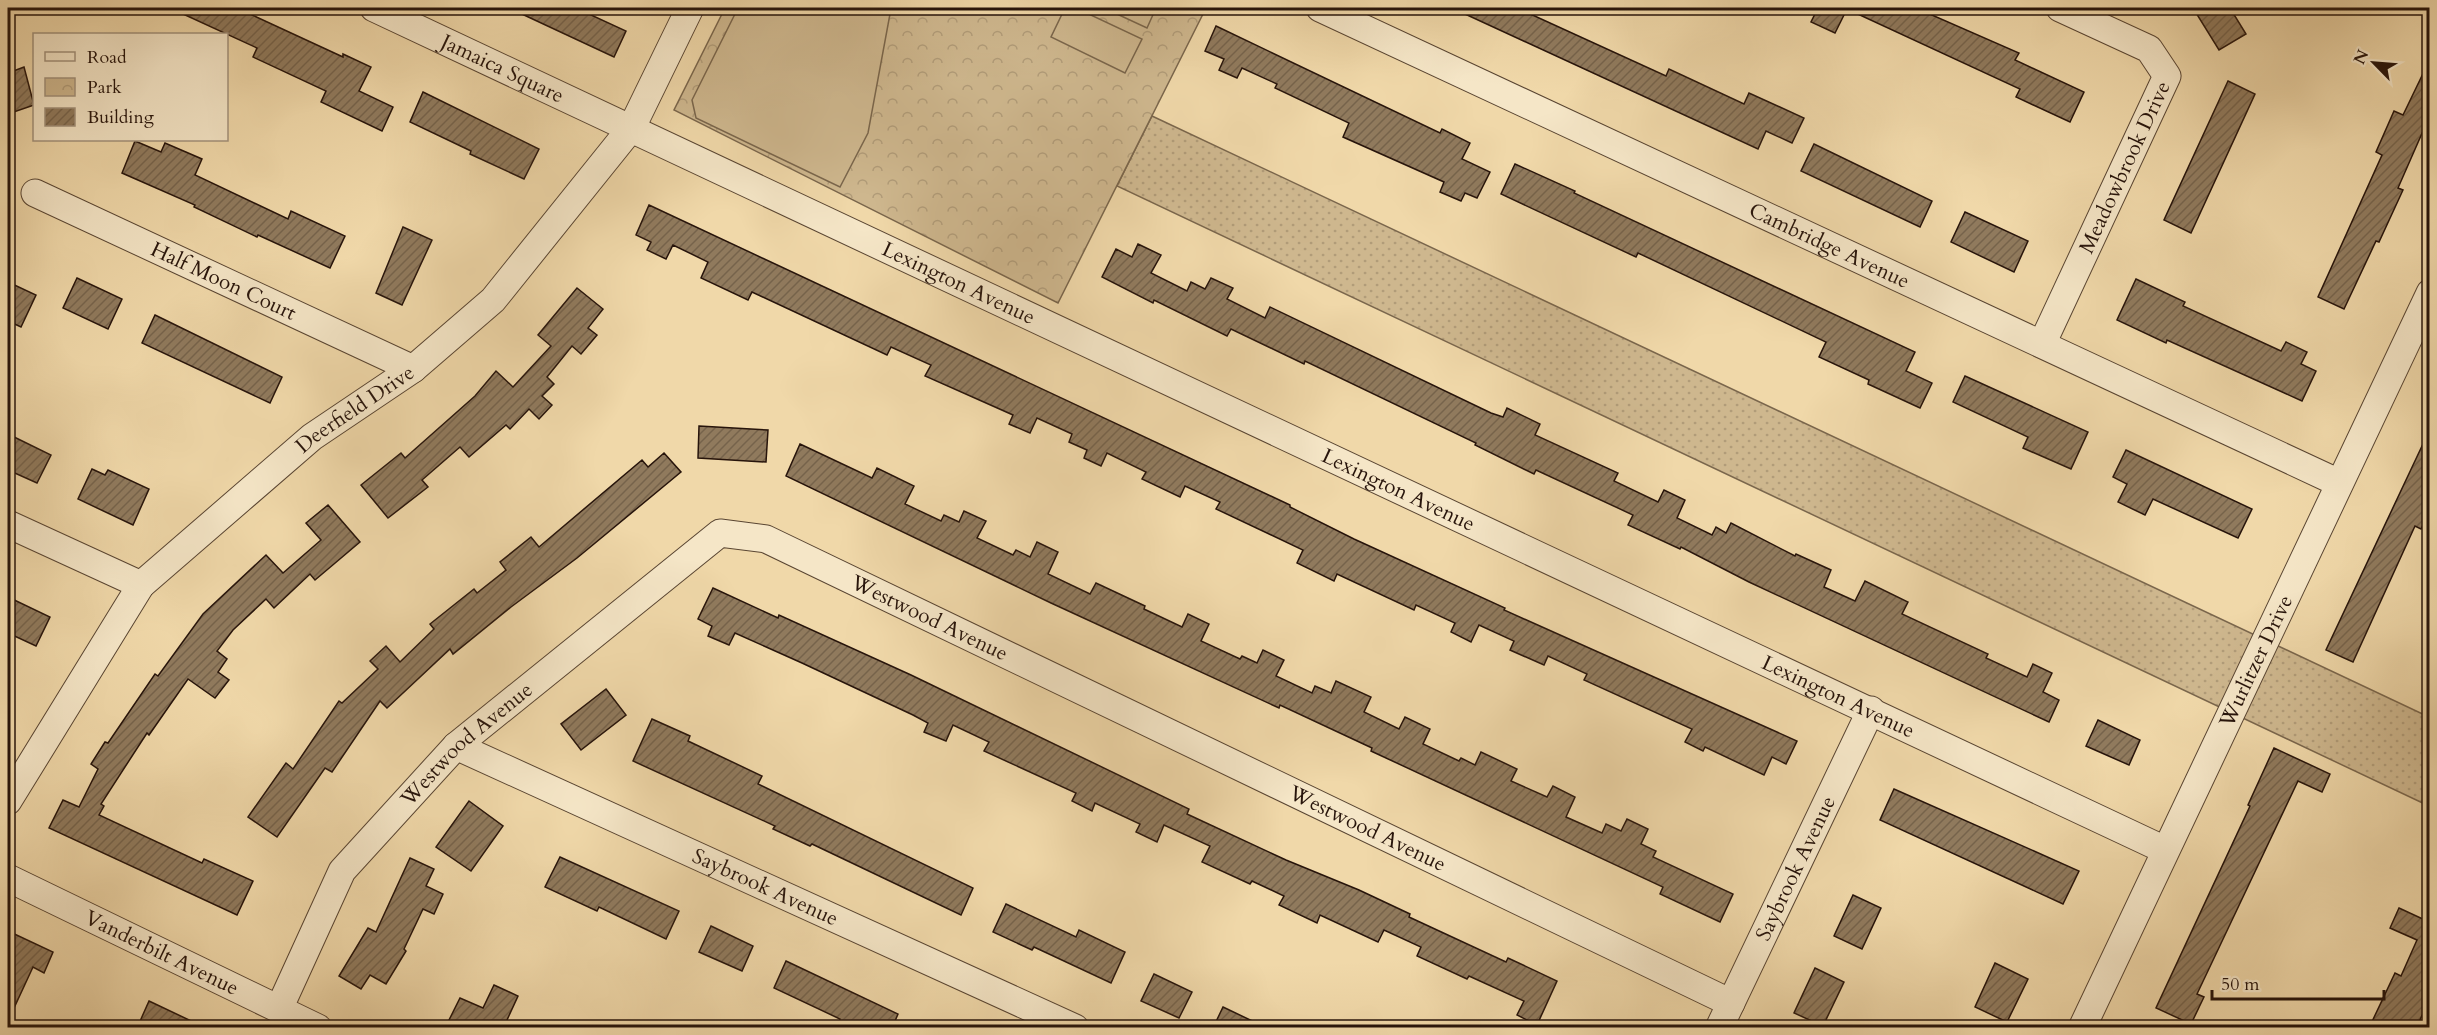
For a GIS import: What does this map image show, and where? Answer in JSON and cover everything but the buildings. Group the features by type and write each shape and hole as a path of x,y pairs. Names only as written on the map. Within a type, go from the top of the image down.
{"street":[{"name":"Jamaica Square","path":"375,8 632,127"},
{"name":"Deerfield Drive","path":"8,801 141,585 312,436 413,369 493,300 632,127 690,8"},
{"name":"Cambridge Avenue","path":"1320,8 2339,483"},
{"name":"Meadowbrook Drive","path":"2042,344 2167,76 2149,49 2060,8"},
{"name":"Lexington Avenue","path":"632,127 2165,850"},
{"name":"Half Moon Court","path":"35,193 413,369"},
{"name":"Wurlitzer Drive","path":"2082,1028 2430,293"},
{"path":"8,524 141,585"},
{"name":"Westwood Avenue","path":"279,1009 342,871 456,746 720,533 766,539 1731,1004"},
{"name":"Saybrook Avenue","path":"1719,1028 1870,710"},
{"name":"Saybrook Avenue","path":"456,746 1075,1028"},
{"name":"Vanderbilt Avenue","path":"8,878 318,1028"}],"green space":[{"path":"725,8 1206,8 1058,303 674,110"},
{"path":"738,8 883,8 890,14 868,133 840,187 696,118 692,100"},
{"path":"1065,8 1076,8 1142,39 1125,73 1051,37"},
{"path":"1104,8 1156,8 1147,28"},
{"path":"1152,116 2429,717 2429,806 1117,186"}]}
